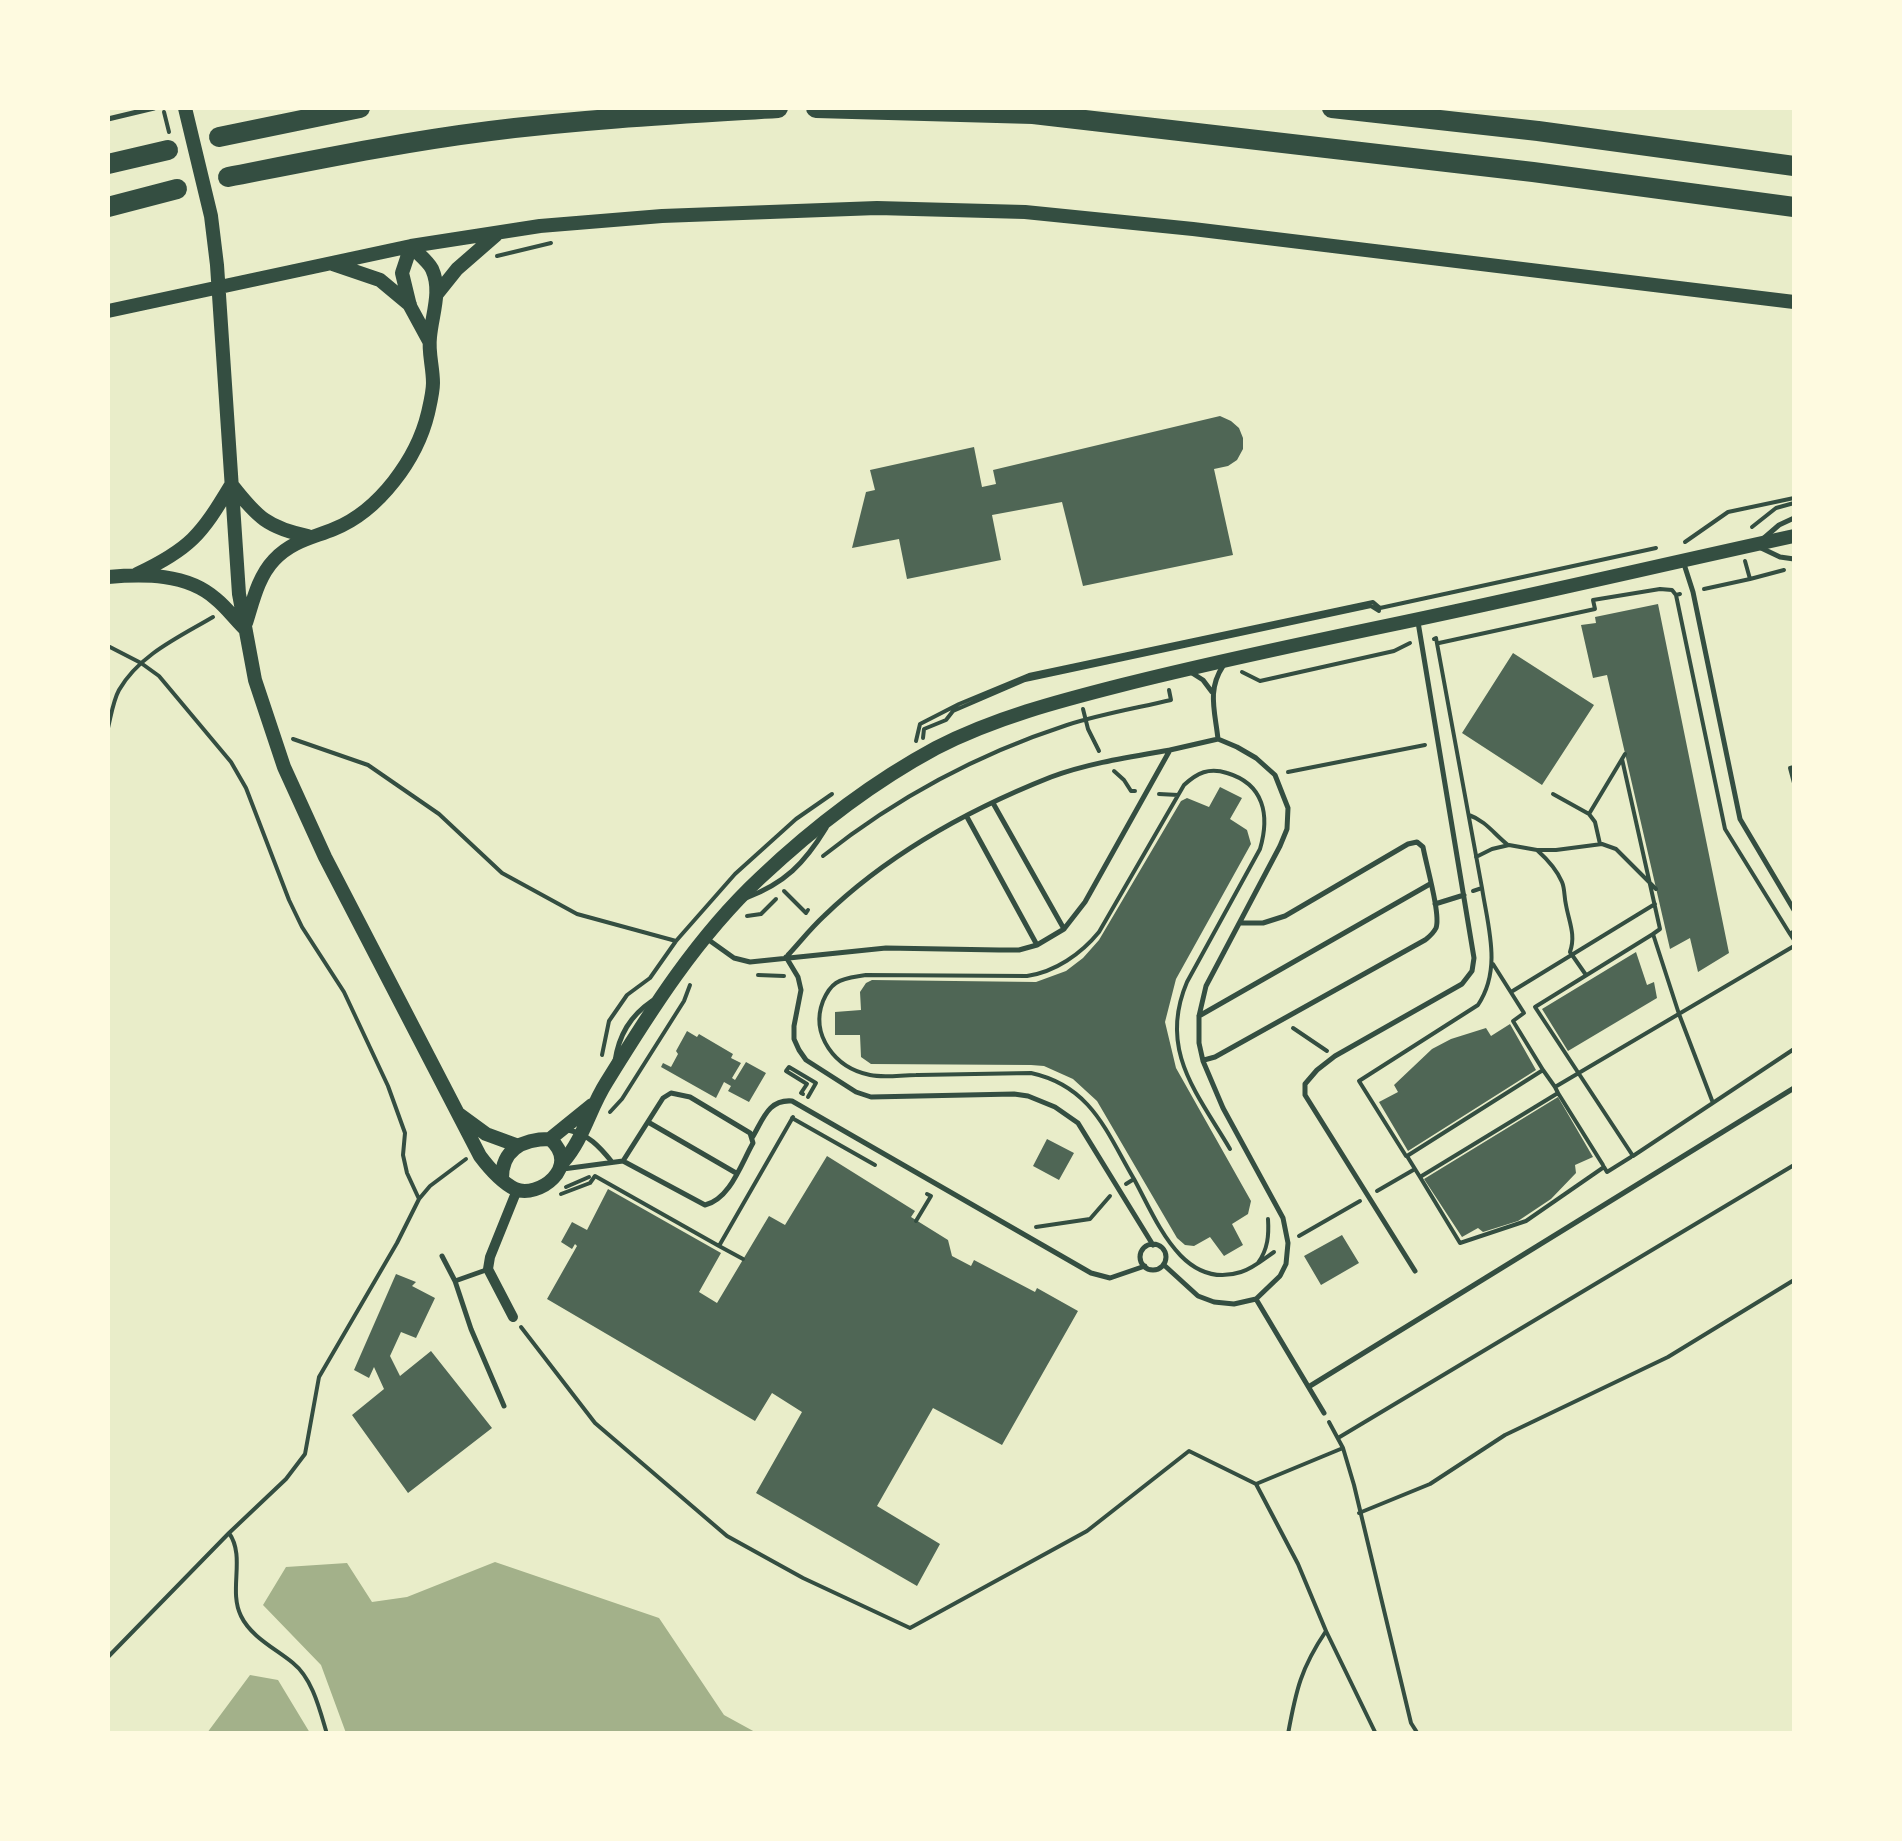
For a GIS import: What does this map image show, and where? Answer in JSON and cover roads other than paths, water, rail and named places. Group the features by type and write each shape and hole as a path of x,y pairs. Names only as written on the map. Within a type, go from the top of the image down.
{"highway":[{"path":"219,137 360,108"},
{"path":"228,177 488,131 778,108"},
{"path":"816,108 1033,114 1533,172 1794,207"},
{"path":"1332,108 1794,166"},
{"path":"108,164 168,150"},
{"path":"108,207 177,189"}],"street":[{"path":"179,112 210,216 221,308 238,594 255,680 284,767 325,856 480,1156 491,1171 518,1190 541,1187 561,1166 582,1133 607,1067 704,936 734,903 814,829 937,748 1036,708 1185,669 1233,664 1794,536"},
{"path":"108,312 411,246 540,226 662,216 877,208 1025,212 1193,229 1794,302"},
{"path":"437,294 457,269 496,234"},
{"path":"244,628 255,594 272,562 308,536 335,529 361,514 404,466 418,441 433,383 429,341 437,294 431,267 411,246"},
{"path":"411,246 402,274 410,306 429,341"},
{"path":"328,263 380,280 410,306"},
{"path":"231,484 264,522 308,536"},
{"path":"136,575 172,558 189,544 231,484"},
{"path":"108,578 136,575 178,580 214,596 244,628"},
{"path":"502,1178 502,1166 516,1146 524,1141 550,1139 593,1104"},
{"path":"459,1114 486,1134 516,1146"},
{"path":"550,1139 563,1156 561,1166"},
{"path":"514,1317 488,1268 518,1190"}],"lane":[{"path":"108,120 154,108"},
{"path":"1794,518 1755,545 1794,560"},
{"path":"1683,560 1740,819 1794,910"},
{"path":"1416,1270 1305,1095 1305,1084 1335,1056 1462,984 1472,971 1474,958 1418,619"},
{"path":"1218,739 1214,680 1233,664"},
{"path":"1185,669 1212,692"},
{"path":"786,958 825,915 886,864 967,817 1052,777 1107,761 1218,739 1256,758 1276,775 1288,808 1286,828 1206,986 1198,1042 1223,1108 1282,1218 1288,1243 1286,1264 1280,1276 1256,1299 1234,1304 1198,1296 1164,1265"},
{"path":"704,936 734,958 750,962 886,948 1020,950 1037,945 1064,929 1085,902 1170,750"},
{"path":"994,803 1064,929"},
{"path":"967,817 1037,945"},
{"path":"1203,1060 1433,934 1437,925 1435,904 1423,847 1418,842 1408,844 1285,916 1263,923 1240,923"},
{"path":"1199,1016 1430,884"},
{"path":"1435,904 1464,895"},
{"path":"786,958 802,990 794,1039 806,1060 863,1096 1014,1094 1066,1113 1078,1123 1153,1244 1166,1253 1164,1265"},
{"path":"1310,1386 1794,1088"},
{"path":"561,1166 623,1161 705,1205 719,1199 754,1144 750,1133 690,1098 670,1093 623,1161"},
{"path":"752,1138 772,1104 792,1101 1091,1273 1110,1278 1145,1266"},
{"path":"648,1122 736,1173"},
{"path":"565,1129 582,1133 612,1162"},
{"path":"1153,1244 1141,1255 1145,1266 1153,1270 1164,1265"},
{"path":"442,1256 504,1406"},
{"path":"455,1282 488,1268"},
{"path":"1256,1299 1324,1412"}]}
